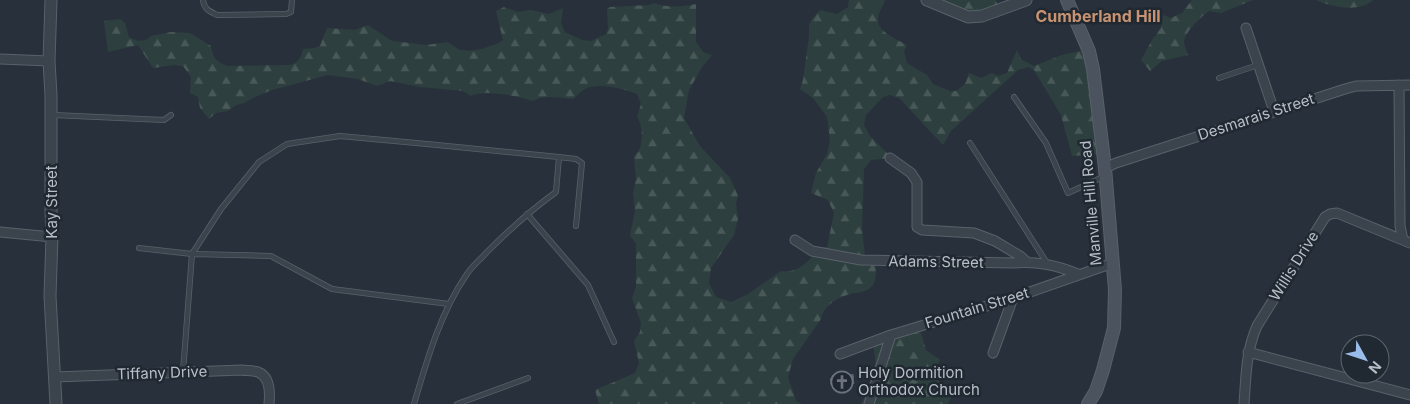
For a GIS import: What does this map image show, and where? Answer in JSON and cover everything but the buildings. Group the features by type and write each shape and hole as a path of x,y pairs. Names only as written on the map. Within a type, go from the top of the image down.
{"main road":[{"name":"Manville Hill Road","path":"1068,0 1089,51 1106,172 1115,290 1114,328 1096,391 1088,404"}],"street":[{"name":"Kay Street","path":"50,0 49,60 52,237 50,296 56,404"},
{"path":"927,0 968,17 982,16 1026,0"},
{"path":"1246,28 1274,111"},
{"path":"0,58 49,60"},
{"path":"1399,85 1400,226 1406,241"},
{"name":"Desmarais Street","path":"1106,172 1116,163 1356,86 1410,85"},
{"path":"890,158 912,173 917,182 916,227 922,230 974,233 995,241 1020,256 1026,262"},
{"name":"Willis Drive","path":"1244,404 1248,352 1257,326 1325,217 1330,214 1337,214 1406,241"},
{"path":"0,232 52,237"},
{"name":"Adams Street","path":"795,240 812,251 861,260 1026,262 1057,266 1078,274"},
{"name":"Fountain Street","path":"840,354 892,335 1013,298 1113,263"},
{"path":"993,353 1013,298"},
{"path":"869,404 892,335"},
{"path":"1248,352 1410,395"},
{"name":"Tiffany Drive","path":"55,377 242,370 259,372 267,380 270,393 269,404"}],"lane":[{"path":"203,0 204,6 210,12 216,15 226,15 286,14 291,12 292,0"},
{"path":"1219,78 1258,64"},
{"path":"1014,97 1046,143 1068,192 1106,172"},
{"path":"51,115 164,120 171,115"},
{"path":"183,373 192,254 220,209 259,162 287,144 340,136 576,159 582,163 576,226"},
{"path":"970,143 1047,264"},
{"path":"414,404 429,354 449,304 467,273 505,233 556,192 559,157"},
{"path":"527,214 588,285 614,342"},
{"path":"139,248 192,254 271,256 332,289 449,304"},
{"path":"457,404 528,378"}],"green space":[{"path":"849,0 885,0 878,17 881,28 888,35 907,45 904,51 907,63 927,75 933,84 950,91 956,91 965,84 969,73 981,78 992,73 998,76 1007,73 1017,50 1021,59 1034,66 1062,55 1084,50 1101,154 1072,156 1061,115 1034,70 1028,67 1018,70 951,131 943,145 899,98 890,95 883,97 866,115 864,125 870,136 891,157 871,160 864,169 862,228 865,257 875,258 875,280 867,290 845,296 828,306 793,359 788,377 796,401 802,404 599,404 595,390 635,373 639,363 634,341 640,332 641,323 632,298 636,287 636,244 630,235 635,211 633,193 636,179 634,157 639,150 642,138 637,117 641,104 637,94 618,88 597,86 585,89 573,99 547,97 533,101 492,93 471,96 463,91 420,87 390,81 377,86 358,79 328,75 272,90 236,105 228,111 216,113 209,119 200,108 198,97 190,93 191,77 183,66 174,65 153,68 138,45 108,52 104,21 120,19 125,23 129,37 138,41 171,32 190,33 211,46 216,59 228,66 288,65 298,60 303,49 320,46 327,28 355,30 368,25 392,41 426,45 448,42 458,49 468,51 488,47 503,40 496,11 504,7 517,12 531,10 549,14 563,8 561,23 565,32 582,40 591,41 606,34 608,29 607,9 610,7 649,5 654,3 664,6 696,4 696,42 703,52 712,55 702,67 689,90 684,118 700,146 730,178 738,196 736,203 738,219 734,235 711,268 709,283 716,297 731,302 748,294 781,271 799,268 820,247 827,247 834,213 828,200 811,193 816,173 827,154 830,140 827,117 813,98 800,89 803,80 809,25 812,19 820,10 837,14 848,7"},
{"path":"926,0 996,0 998,6 965,16"},
{"path":"1192,0 1253,0 1221,13 1209,11 1187,34 1184,43 1188,55 1162,61 1150,71 1141,60 1161,28 1163,15 1171,18 1182,13"},
{"path":"1316,0 1373,0 1353,8 1345,8"},
{"path":"919,327 926,350 940,360 934,370 934,378 953,392 948,404 861,404 874,374 875,358 871,342"}],"place":[{"name":"Holy Dormition Orthodox Church","path":"842,382"}],"district":[{"name":"Cumberland Hill","path":"1098,16"}]}
